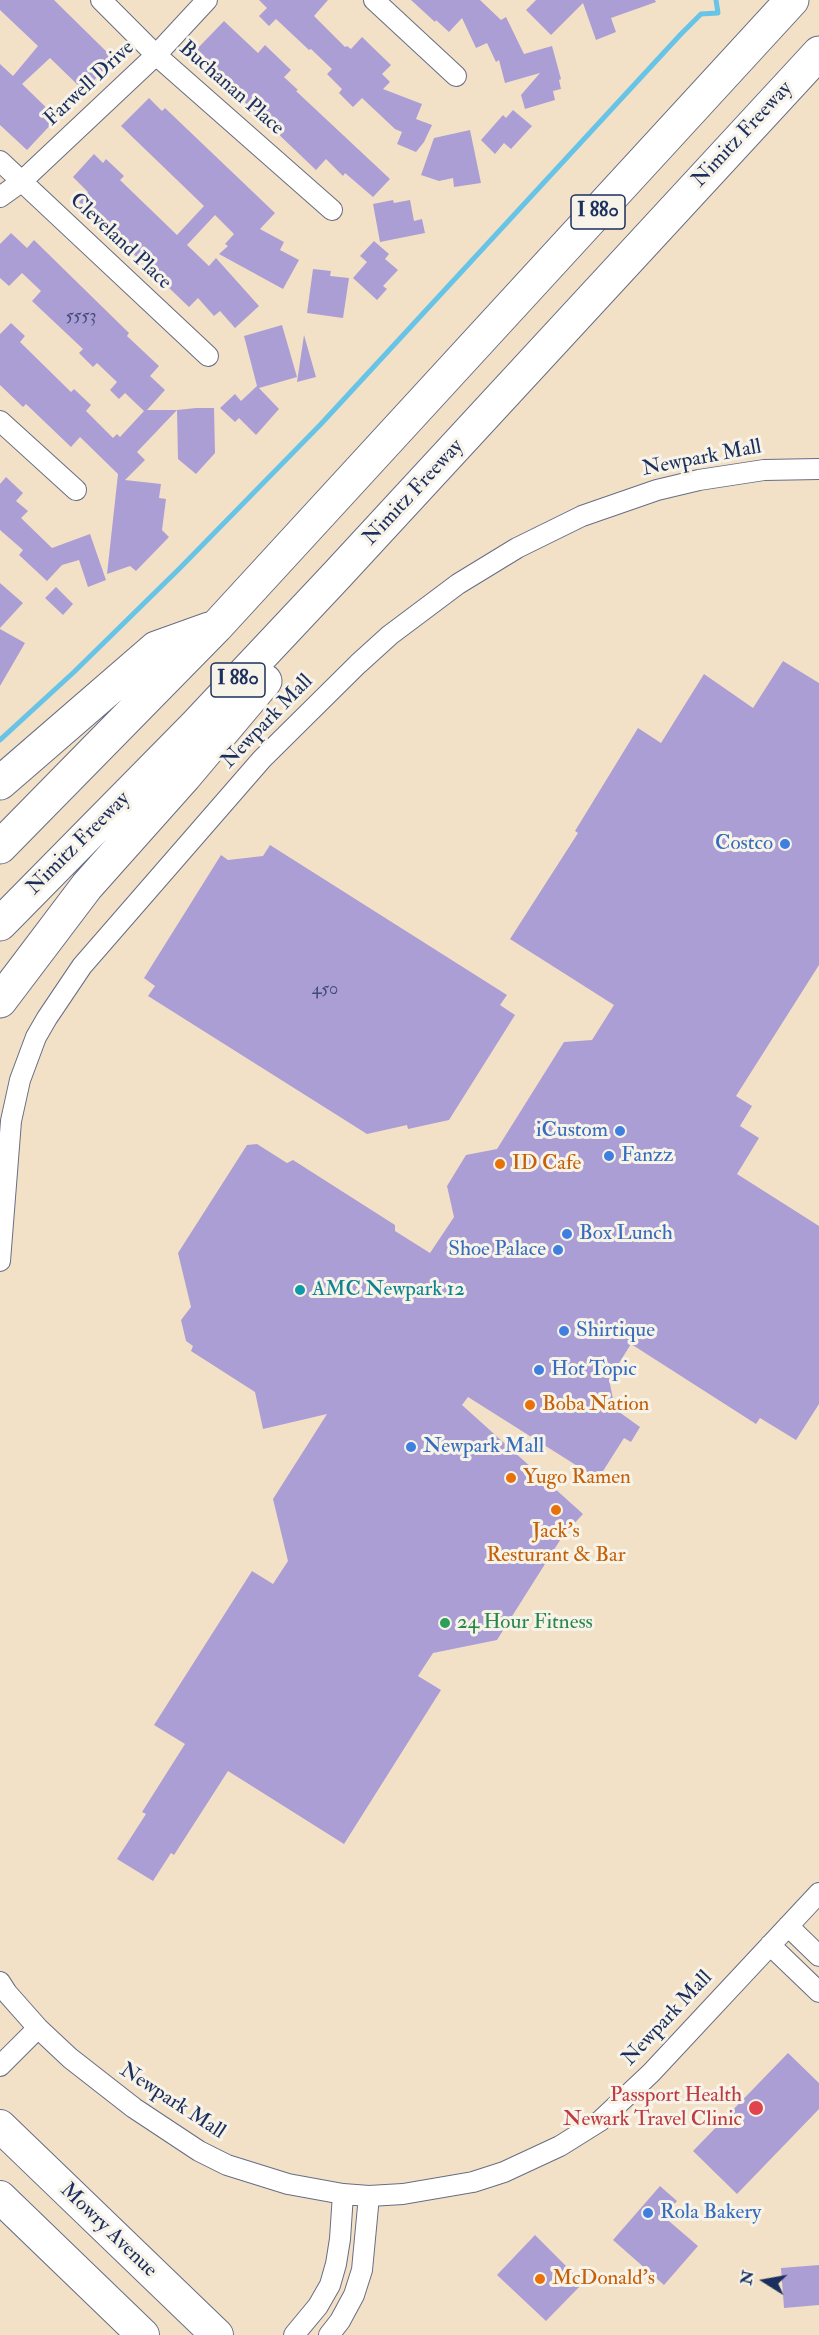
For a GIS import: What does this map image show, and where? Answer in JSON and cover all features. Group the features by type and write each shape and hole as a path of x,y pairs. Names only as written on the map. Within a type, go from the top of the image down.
{"highway":[{"name":"I 880","path":"0,847 216,627 792,0"},
{"name":"Nimitz Freeway","path":"0,924 204,717 471,432 819,52"},
{"path":"0,1000 87,886 208,750 471,432"},
{"path":"0,783 156,648 216,627"}],"main road":[{"name":"Mowry Avenue","path":"0,2126 217,2335"},
{"path":"0,2197 143,2335"}],"street":[{"name":"Buchanan Place","path":"101,0 156,55 332,210"},
{"name":"Farwell Drive","path":"0,197 21,182 156,55 207,0"},
{"path":"374,0 456,76"},
{"name":"Cleveland Place","path":"0,161 208,356"},
{"path":"0,421 76,490"},
{"name":"Newpark Mall","path":"0,1261 8,1140 15,1101 27,1061 53,1007 81,966 262,759 358,664 398,629 458,584 517,548 582,516 657,490 710,478 764,470 819,469"},
{"name":"Newpark Mall","path":"0,1982 38,2028 101,2084 199,2151 256,2176 343,2194 369,2196 426,2191 473,2182 504,2172 541,2156 600,2121 634,2090 819,1893"},
{"path":"788,1926 819,1956"},
{"path":"770,1945 819,1992"},
{"path":"0,2066 38,2028"},
{"path":"294,2335 318,2306 330,2285 340,2239 343,2194"},
{"path":"328,2335 340,2321 354,2295 362,2270 369,2196"}],"building":[{"path":"0,0 54,0 114,59 84,91 50,58 22,84 57,118 27,150 0,125 0,64 13,76 38,46 0,10"},
{"path":"259,0 328,0 314,16 345,47 351,49 362,37 391,65 382,74 390,82 383,89 422,104 416,119 432,125 416,152 397,144 402,132 395,129 362,98 353,107 339,93 342,89 327,74 332,69 276,19 269,26 259,16 267,8"},
{"path":"411,0 480,0 501,20 506,17 524,54 552,46 561,79 559,80 561,89 553,91 555,100 525,109 521,95 540,73 505,83 499,60 496,62 487,43 476,48 462,18 449,32"},
{"path":"536,0 655,0 656,2 611,18 616,32 596,40 583,3 551,35 526,10"},
{"path":"224,21 258,53 265,45 291,70 284,77 298,90 296,91 390,179 373,197 345,173 343,176 326,159 316,170 207,66 210,62 197,49"},
{"path":"149,98 162,111 165,108 275,213 260,229 284,242 280,250 299,260 283,289 219,254 228,246 225,244 234,234 215,215 187,245 209,266 216,258 259,306 235,328 220,311 214,316 198,298 189,307 79,202 88,192 73,177 94,154 103,163 106,159 124,176 120,180 177,235 204,206 121,126"},
{"path":"513,110 532,126 511,149 504,143 495,154 481,140 503,115 506,118"},
{"path":"470,130 481,183 454,187 453,178 439,181 421,175 434,138"},
{"path":"393,200 394,203 410,200 414,221 422,219 425,233 380,242 373,204"},
{"path":"11,233 27,248 34,240 129,333 127,336 159,366 150,376 165,390 147,410 177,410 137,452 145,460 125,480 161,484 159,498 166,499 162,530 169,537 136,571 130,566 107,574 118,474 80,437 71,447 26,404 23,407 0,385 0,334 11,323 25,336 20,342 71,392 74,389 91,405 86,411 113,438 117,434 120,437 144,411 125,393 119,399 110,390 117,382 97,363 93,367 79,353 83,349 32,301 41,291 22,273 9,286 0,278 0,244"},
{"path":"374,241 389,254 385,259 398,270 383,286 387,289 377,300 353,278 367,262 360,256"},
{"path":"313,269 331,271 330,276 349,278 343,318 307,313"},
{"path":"282,325 297,377 259,388 279,409 256,435 239,418 235,422 220,408 235,394 241,401 257,386 244,336"},
{"path":"304,335 316,377 297,382"},
{"path":"214,408 215,453 196,474 178,459 177,410"},
{"path":"6,477 23,493 16,501 28,511 21,518 52,548 90,534 106,580 88,587 79,560 62,565 47,581 19,555 23,550 0,530 0,484"},
{"path":"0,583 23,603 0,628"},
{"path":"56,587 73,604 63,615 45,598"},
{"path":"0,629 25,643 0,686"},
{"name":"Newpark Mall","path":"783,661 819,683 819,965 736,1096 752,1106 740,1126 759,1138 737,1174 819,1226 819,1404 796,1440 760,1418 756,1424 631,1344 609,1379 615,1409 640,1427 631,1442 624,1438 598,1479 468,1397 462,1405 583,1514 571,1527 569,1526 497,1640 433,1653 418,1676 441,1690 344,1844 228,1771 174,1855 171,1853 153,1881 117,1859 146,1814 142,1812 185,1744 154,1725 252,1571 273,1584 288,1561 273,1499 327,1414 263,1429 255,1392 191,1351 193,1346 186,1341 181,1320 191,1307 178,1253 247,1145 257,1144 287,1163 293,1160 395,1225 395,1231 430,1253 454,1217 447,1186 466,1155 497,1149 564,1042 592,1040 614,1005 510,939 578,833 575,831 638,728 661,743 704,674 753,708"},
{"path":"270,845 507,995 500,1005 515,1015 449,1120 408,1129 407,1125 367,1134 148,996 155,986 144,978 221,855 228,860 263,856"},
{"path":"788,2053 819,2083 819,2109 737,2194 693,2151"},
{"path":"660,2186 677,2201 663,2216 698,2246 664,2285 613,2240"},
{"name":"McDonald's","path":"535,2235 583,2283 546,2321 497,2275"},
{"path":"819,2265 819,2305 784,2308 781,2268"}],"waterway":[{"path":"0,740 74,672 180,568 321,424 681,34 701,14 718,13 716,0"}],"place":[{"name":"Costco","path":"785,844"},
{"name":"iCustom","path":"620,1131"},
{"name":"Fanzz","path":"609,1156"},
{"name":"ID Cafe","path":"500,1164"},
{"name":"Box Lunch","path":"567,1234"},
{"name":"Shoe Palace","path":"558,1250"},
{"name":"AMC Newpark 12","path":"300,1290"},
{"name":"Shirtique","path":"564,1331"},
{"name":"Hot Topic","path":"539,1370"},
{"name":"Boba Nation","path":"530,1405"},
{"name":"Newpark Mall","path":"411,1447"},
{"name":"Yugo Ramen","path":"511,1478"},
{"name":"Jack's Resturant & Bar","path":"556,1510"},
{"name":"24 Hour Fitness","path":"445,1623"},
{"name":"Passport Health Newark Travel Clinic","path":"756,2108"},
{"name":"Rola Bakery","path":"648,2213"},
{"name":"McDonald's","path":"540,2279"}]}
